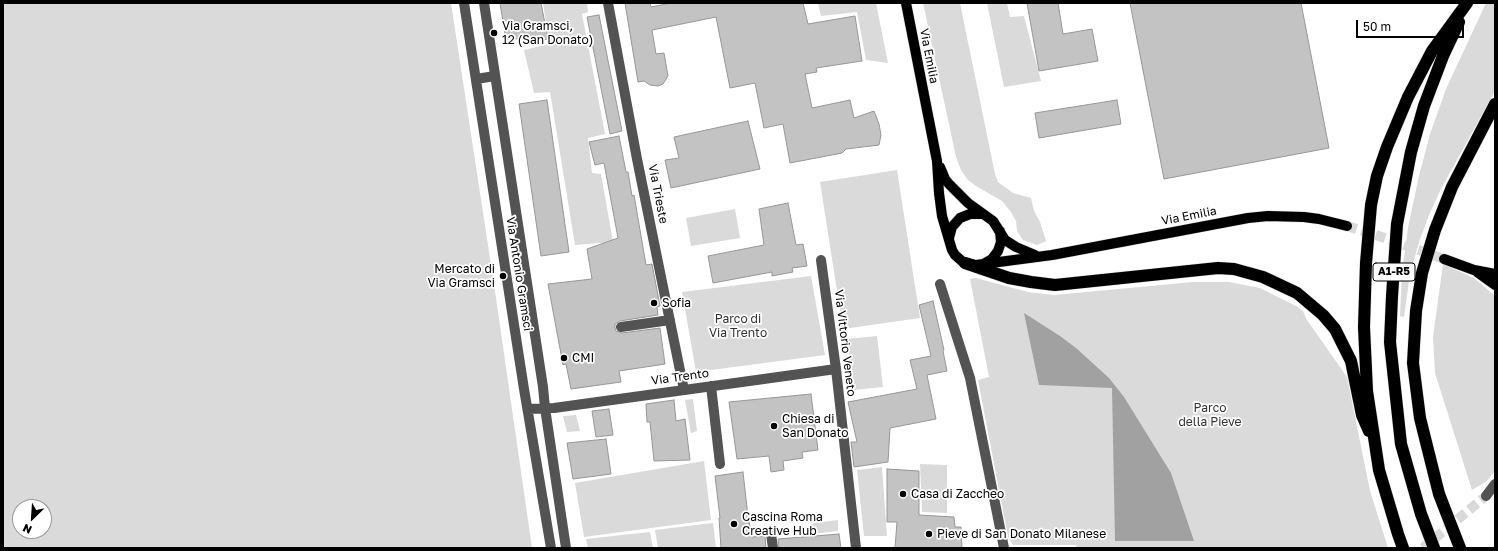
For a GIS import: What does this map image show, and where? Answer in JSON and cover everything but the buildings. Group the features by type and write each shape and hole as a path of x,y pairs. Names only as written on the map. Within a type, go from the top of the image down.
{"highway":[{"path":"1404,548 1398,534 1379,470 1367,391 1364,327 1366,263 1371,205 1377,176 1387,147 1408,97 1432,51 1467,3"},
{"name":"A1-R5","path":"1434,548 1421,514 1401,444 1390,342 1392,296 1397,224 1411,152 1424,106 1443,56 1467,3"},
{"name":"A1-R5","path":"1460,548 1439,494 1420,418 1413,362 1416,310 1422,273 1435,230 1452,188 1495,104"},
{"path":"966,263 1009,278 1046,284 1064,285 1218,268 1249,272 1279,283 1297,293 1312,305 1335,329 1351,361 1362,415 1376,449"}],"main road":[{"name":"Via Emilia","path":"906,3 937,160 942,216 950,246 955,255 966,263 979,264 1066,252 1248,218 1268,216 1304,217 1331,221 1347,226"},
{"name":"Via Emilia","path":"937,160 944,179 968,203 996,223 1009,243 1022,251 1037,256"},
{"path":"950,246 951,230 960,218 975,213 988,217"},
{"path":"979,264 988,261 998,251 1001,242 1000,231"},
{"path":"1444,259 1474,270 1495,274"},
{"path":"1474,270 1495,285"}],"street":[{"name":"Via Antonio Gramsci","path":"464,3 551,548"},
{"name":"Via Antonio Gramsci","path":"484,3 543,387 566,548"},
{"name":"Via Trieste","path":"608,3 684,390"},
{"path":"476,79 495,76"},
{"name":"Via Vittorio Veneto","path":"822,260 836,369 844,492 856,548"},
{"path":"940,284 970,378 1004,548"},
{"path":"621,327 670,320"},
{"name":"Via Trento","path":"528,409 684,390 836,369"},
{"path":"711,386 720,464"},
{"path":"1495,484 1486,496 1495,492"},
{"path":"771,534 773,548"}],"green space":[{"path":"3,3 451,3 532,548 3,548"},
{"path":"543,3 587,3 588,12 582,14 605,134 588,138 592,173 601,174 613,242 575,245 550,92 534,93 524,50 549,44"},
{"path":"818,3 876,3 888,63 866,60 857,12 821,16"},
{"path":"923,3 960,3 995,174 998,182 1013,193 1031,198 1034,211 1040,222 1046,241 1037,245 1023,240 1017,231 1016,221 1002,201 968,180 961,170 956,157"},
{"path":"987,3 1007,3 1010,17 1024,16 1041,81 1004,87"},
{"path":"1486,3 1495,3 1495,91 1441,189 1429,215 1419,242 1410,274 1404,317 1400,316 1402,272 1408,228 1418,180 1430,134 1446,89"},
{"path":"897,170 920,318 843,329 820,182"},
{"path":"735,209 740,238 691,246 686,218"},
{"path":"1443,264 1474,278 1495,296 1495,471 1487,481 1472,490 1435,373 1433,337"},
{"name":"Parco di Via Trento","path":"811,276 825,355 696,372 682,292"},
{"name":"Parco della Pieve","path":"976,278 1028,292 1054,295 1193,282 1229,282 1260,288 1296,306 1303,311 1307,320 1347,377 1370,491 1388,548 1077,548 1076,545 1013,545 1008,537 978,380 989,377 970,279"},
{"path":"877,336 883,387 853,390 847,339"},
{"path":"693,399 697,431 691,433 685,400"},
{"path":"576,415 580,431 567,432 563,416"},
{"path":"704,461 711,520 584,537 575,483"},
{"path":"920,464 947,465 947,513 922,512"},
{"path":"882,467 887,536 864,536 857,470"},
{"path":"838,520 838,531 812,534 811,525 814,523"},
{"path":"713,523 716,548 658,548 655,530"},
{"path":"650,532 653,548 588,548 586,539"}],"shaded area":[{"path":"1024,313 1076,348 1109,378 1124,397 1171,473 1194,541 1115,541 1112,388 1039,385"}],"tunnel":[{"path":"1347,226 1444,259"},
{"path":"1423,548 1486,496"}],"place":[{"name":"Via Gramsci, 12 (San Donato)","path":"494,33"},
{"name":"Mercato di Via Gramsci","path":"503,276"},
{"name":"Sofia","path":"654,303"},
{"name":"CMI","path":"564,358"},
{"name":"Chiesa di San Donato","path":"774,426"},
{"name":"Casa di Zaccheo","path":"903,494"},
{"name":"Cascina Roma Creative Hub","path":"734,524"},
{"name":"Pieve di San Donato Milanese","path":"929,534"}]}
